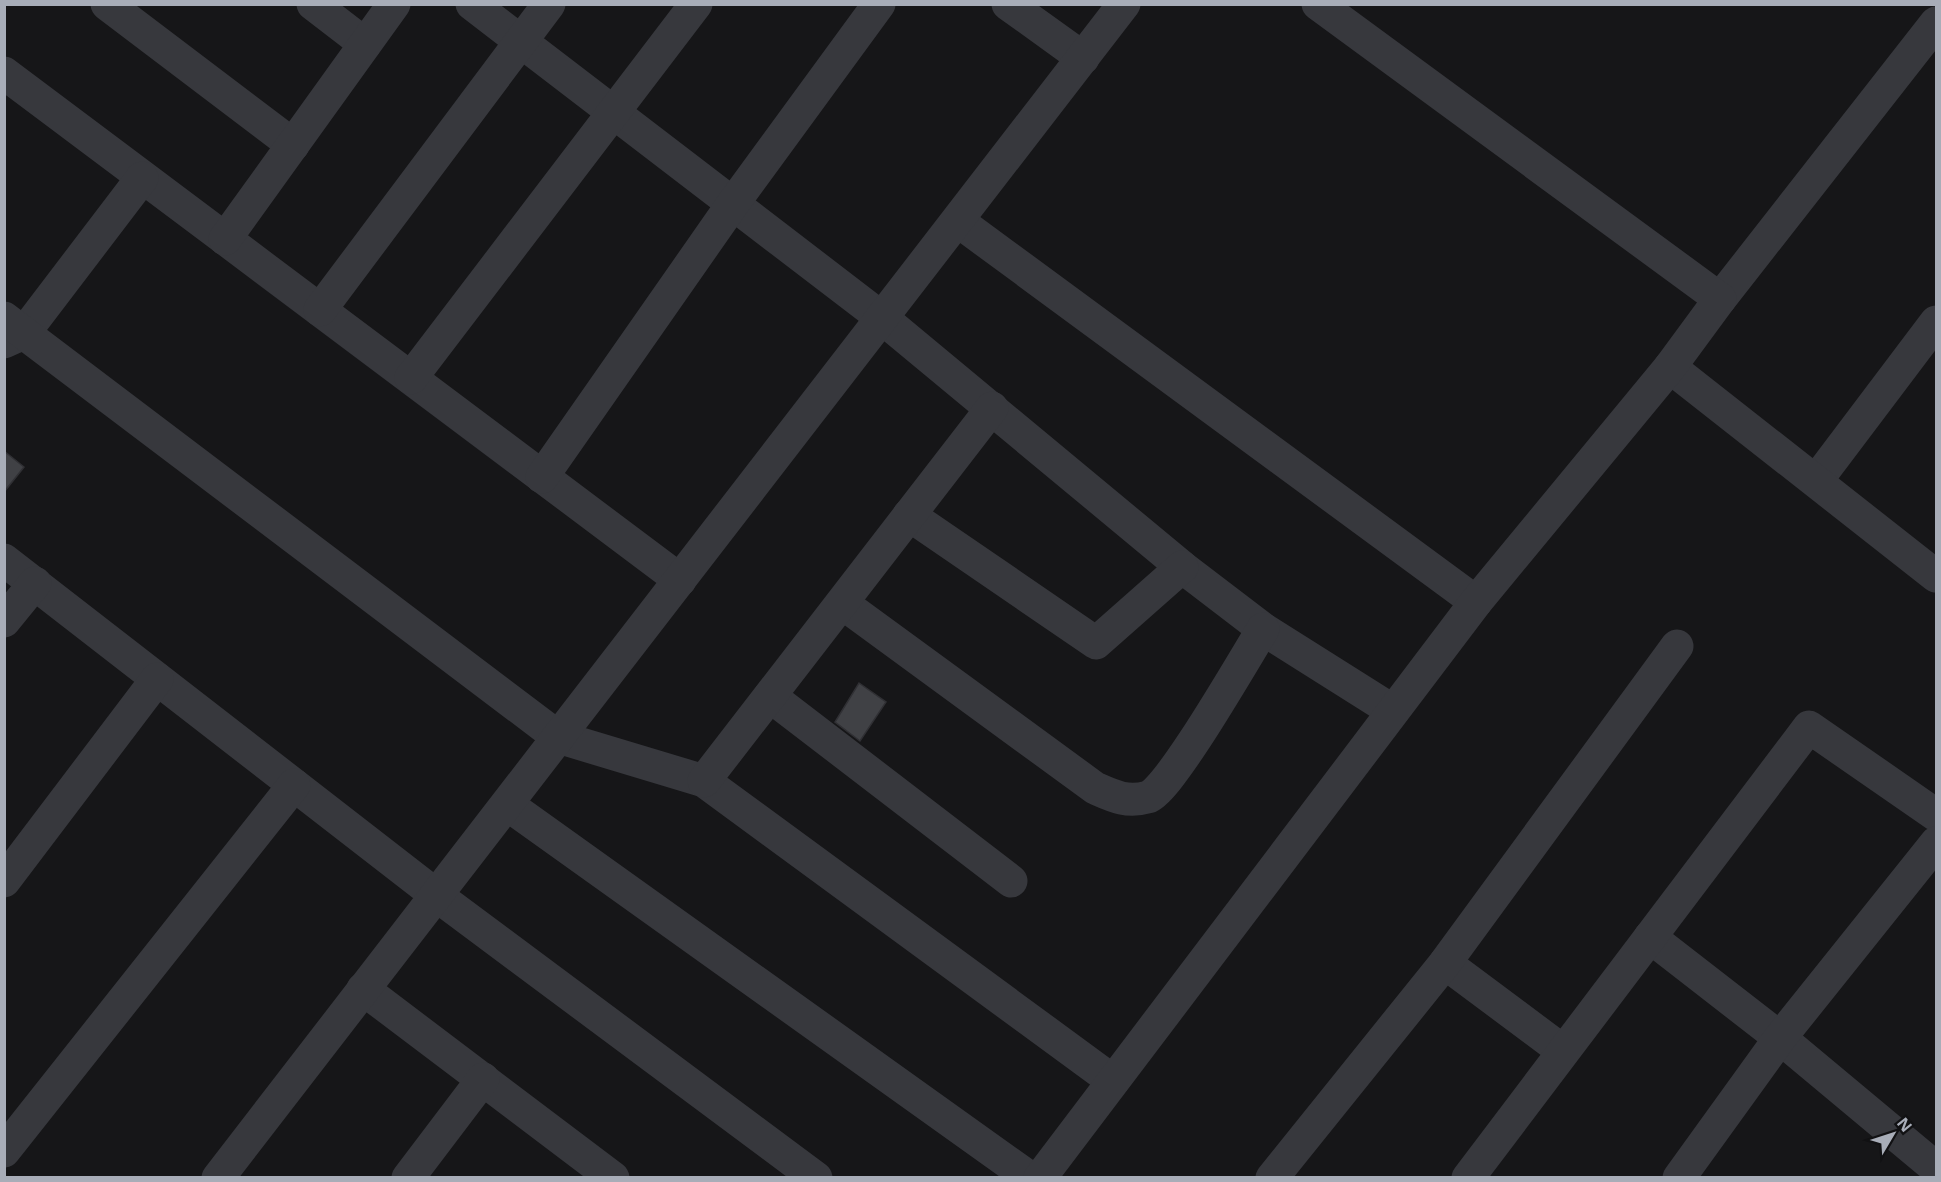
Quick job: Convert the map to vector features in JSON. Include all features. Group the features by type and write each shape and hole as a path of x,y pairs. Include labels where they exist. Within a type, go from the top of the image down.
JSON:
{"street":[{"path":"107,4 293,145"},
{"path":"313,4 365,44"},
{"path":"225,239 394,4"},
{"path":"472,4 882,318 1182,567 1263,629 1393,711"},
{"path":"320,310 549,4"},
{"path":"411,378 696,4"},
{"path":"542,477 732,205 879,4"},
{"path":"1008,4 1083,58"},
{"path":"218,1178 1124,4"},
{"path":"1318,4 1720,299"},
{"path":"1040,1178 1476,602 1670,367 1720,299 1936,23"},
{"path":"4,73 680,580"},
{"path":"142,178 11,331 558,737 704,781 1113,1081"},
{"path":"957,221 1476,602"},
{"path":"1816,481 1936,322"},
{"path":"1670,367 1936,576"},
{"path":"704,781 992,408"},
{"path":"909,515 1096,642 1182,567"},
{"path":"4,560 436,895 816,1178"},
{"path":"4,621 35,583"},
{"path":"842,603 1095,788 1123,801 1150,797 1174,771 1263,629"},
{"path":"1272,1178 1445,963 1677,646"},
{"path":"4,881 157,679"},
{"path":"770,696 1011,881"},
{"path":"1468,1178 1809,727 1936,815"},
{"path":"4,1151 294,785"},
{"path":"508,805 1030,1178"},
{"path":"1679,1178 1780,1038 1936,843"},
{"path":"1650,937 1780,1038 1931,1166"},
{"path":"1445,963 1563,1051"},
{"path":"363,989 613,1178"},
{"path":"408,1178 483,1079"}],"building":[{"path":"4,451 24,467 4,492"},
{"path":"859,683 886,702 860,741 835,722"}]}
